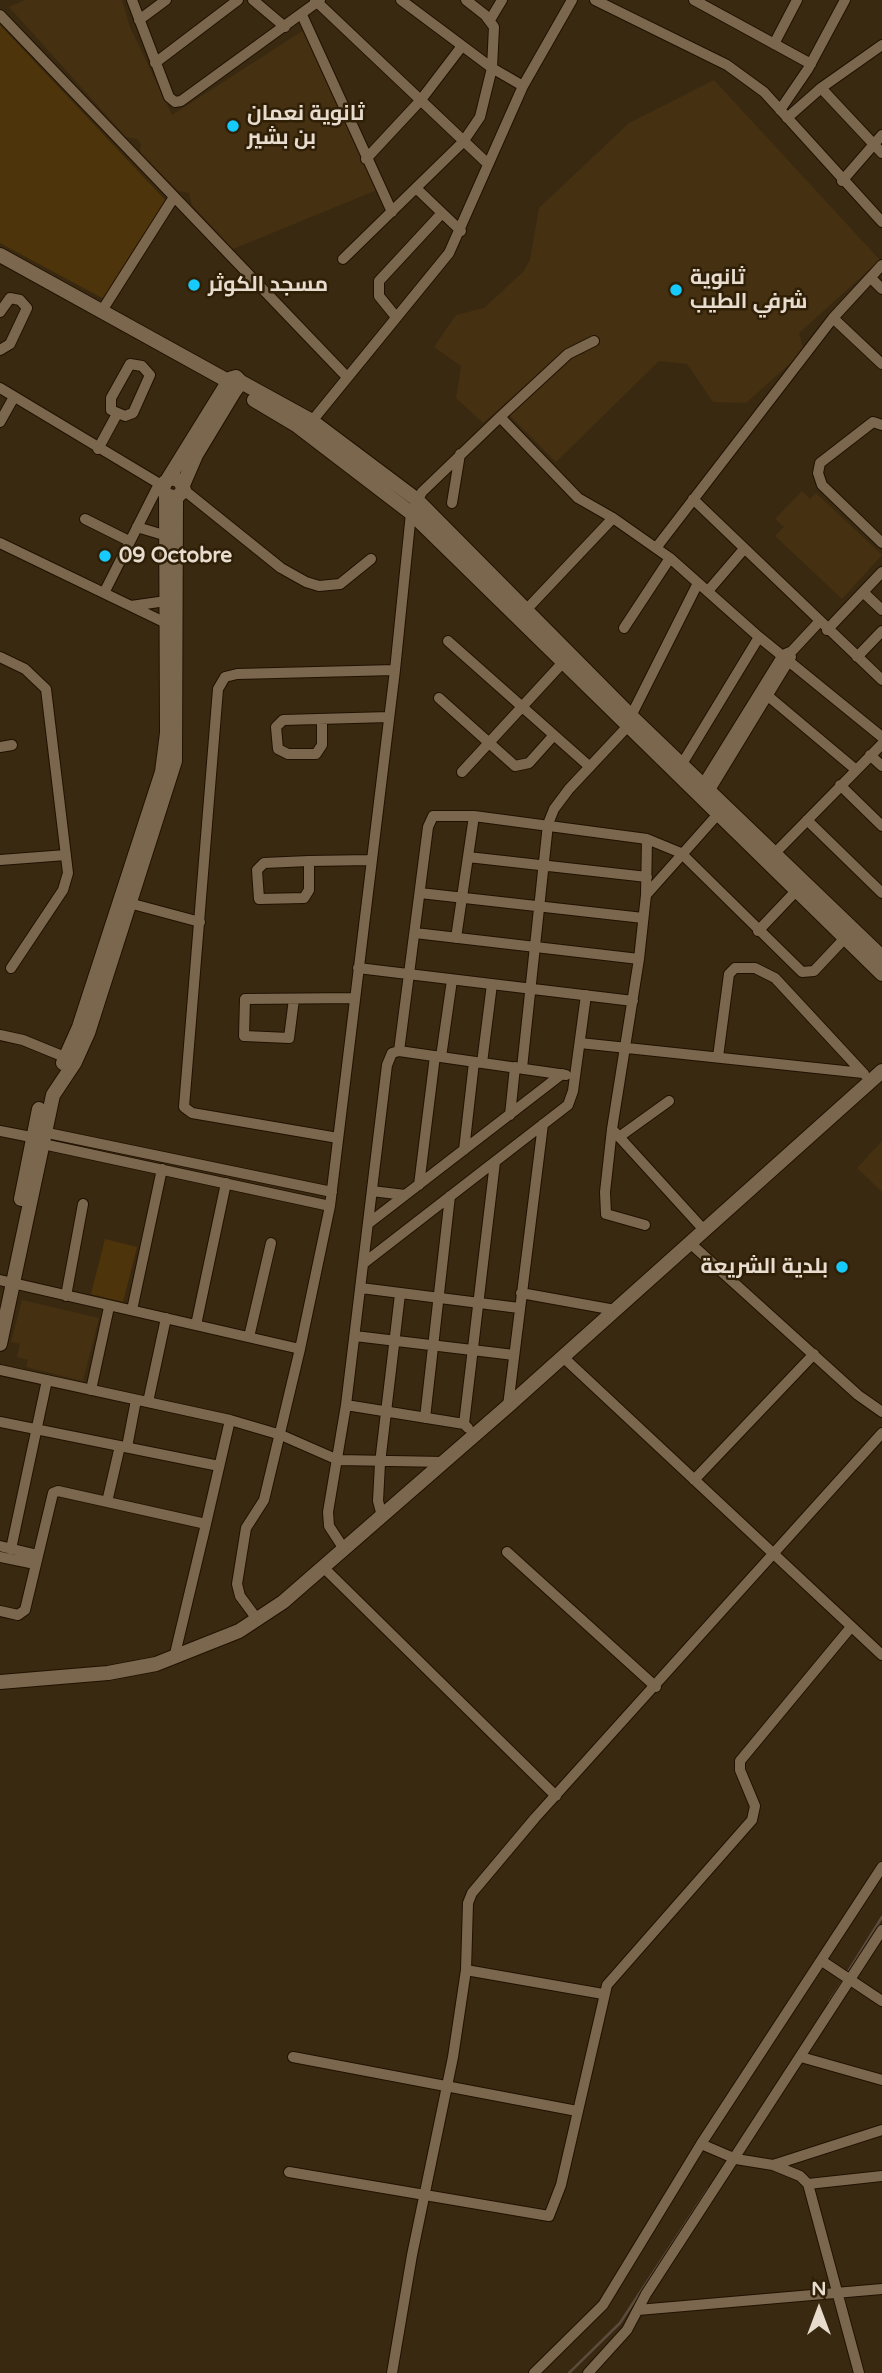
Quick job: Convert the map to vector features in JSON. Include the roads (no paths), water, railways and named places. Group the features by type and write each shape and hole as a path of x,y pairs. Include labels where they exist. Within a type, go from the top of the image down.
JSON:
{"main road":[{"path":"0,254 103,309 233,386 296,425 413,506 629,721 703,792 775,853 882,957"},
{"path":"233,386 312,421 413,506 526,610 567,659"},
{"path":"0,1303 37,1137 44,1092 67,1058 162,772 167,733 167,536 171,488 196,455 233,386"},
{"path":"37,1137 52,1095 75,1062 88,1034 175,761 171,488"},
{"path":"629,721 682,764 718,814 882,974"},
{"path":"0,1682 108,1673 174,1658 239,1631 283,1602 563,1357 872,1075"},
{"path":"0,1344 6,1282"}],"street":[{"path":"132,0 155,64 169,97 175,102 181,101 302,15 317,1 488,164"},
{"path":"139,20 166,0"},
{"path":"155,64 238,0"},
{"path":"253,0 285,27"},
{"path":"401,0 492,68 523,86"},
{"path":"344,259 463,142 480,117 492,68 494,27 490,20 466,0"},
{"path":"490,20 502,0"},
{"path":"312,421 449,253 523,86 572,0"},
{"path":"595,0 727,65 764,92 882,222"},
{"path":"694,0 811,64"},
{"path":"774,44 797,0"},
{"path":"784,114 845,0"},
{"path":"0,15 347,377"},
{"path":"302,15 392,212"},
{"path":"784,114 882,45"},
{"path":"366,159 420,101 462,46"},
{"path":"821,88 882,153"},
{"path":"842,181 882,135"},
{"path":"416,188 461,231"},
{"path":"103,309 174,197"},
{"path":"396,317 379,296 379,281 442,213"},
{"path":"656,548 833,318 882,265"},
{"path":"871,278 882,289"},
{"path":"0,313 8,300 14,297 27,308 10,344 0,350"},
{"path":"833,318 882,364"},
{"path":"257,1619 240,1596 237,1584 246,1528 264,1500 281,1435 330,1206 413,506 460,454 568,354 594,341"},
{"path":"130,364 142,366 150,375 133,413 125,416 117,414 111,410 111,398 130,364"},
{"path":"0,388 99,449 171,488 281,568 306,582 319,586 340,584 371,559"},
{"path":"0,422 14,397"},
{"path":"99,449 117,414"},
{"path":"500,417 578,498 613,518 670,558 759,638 789,655 882,737"},
{"path":"882,425 873,422 820,463 818,473 822,485 882,543"},
{"path":"452,503 460,454"},
{"path":"104,593 137,527 171,488"},
{"path":"693,499 882,680"},
{"path":"526,610 613,518"},
{"path":"85,519 129,541"},
{"path":"137,527 167,536"},
{"path":"0,542 166,623"},
{"path":"708,592 744,549"},
{"path":"624,628 670,558"},
{"path":"703,792 789,655 863,592 882,572"},
{"path":"510,1115 519,1068 548,824 554,809 629,721 698,583"},
{"path":"863,592 882,610"},
{"path":"131,606 166,601"},
{"path":"857,657 882,631"},
{"path":"682,764 759,638"},
{"path":"448,641 590,767"},
{"path":"703,792 768,696 789,655"},
{"path":"0,657 25,669 46,689 68,873 63,890 11,968"},
{"path":"462,772 567,659"},
{"path":"338,1138 192,1113 184,1107 221,682 225,677 237,674 395,670"},
{"path":"768,696 855,769"},
{"path":"439,698 520,767 529,764 554,735"},
{"path":"322,719 322,745 316,754 288,754 278,750 279,722 322,719 389,717"},
{"path":"775,853 882,744"},
{"path":"0,747 12,745"},
{"path":"870,755 882,766"},
{"path":"840,785 882,826"},
{"path":"646,895 718,814"},
{"path":"399,1051 428,827 433,816 548,824 647,838 681,853 802,972 809,973 845,938"},
{"path":"456,938 474,817"},
{"path":"807,820 882,893"},
{"path":"645,1225 606,1214 605,1192 616,1133 623,1048 639,959 646,895 647,838"},
{"path":"0,860 66,855"},
{"path":"468,857 647,877"},
{"path":"309,862 309,890 304,898 259,899 257,870 260,864 309,862 372,860"},
{"path":"758,931 796,891"},
{"path":"420,893 643,918"},
{"path":"129,903 200,922"},
{"path":"415,933 639,959"},
{"path":"718,1057 726,982 735,968 744,967 767,972 775,978 872,1075"},
{"path":"358,968 633,1001"},
{"path":"419,1185 452,979"},
{"path":"464,1150 492,984"},
{"path":"365,1263 568,1105 575,1076 586,995"},
{"path":"294,999 289,1038 244,1036 244,1000 294,999 355,998"},
{"path":"0,1035 23,1040 67,1058"},
{"path":"580,1043 872,1075"},
{"path":"344,1549 328,1520 365,1263 387,1065 392,1053 399,1051 575,1076"},
{"path":"369,1223 562,1074"},
{"path":"616,1133 668,1101"},
{"path":"508,1406 543,1124"},
{"path":"0,1131 332,1192"},
{"path":"616,1133 704,1230"},
{"path":"37,1137 162,1169 330,1206"},
{"path":"464,1424 495,1162"},
{"path":"132,1311 162,1169"},
{"path":"195,1325 226,1183"},
{"path":"372,1191 405,1195"},
{"path":"425,1418 450,1196"},
{"path":"66,1296 83,1204"},
{"path":"690,1242 858,1395 882,1412"},
{"path":"250,1337 271,1243"},
{"path":"6,1282 300,1349"},
{"path":"361,1289 519,1308"},
{"path":"521,1293 615,1310"},
{"path":"382,1516 378,1501 380,1463 400,1294"},
{"path":"91,1390 109,1307"},
{"path":"107,1502 123,1447 142,1401 166,1318"},
{"path":"355,1336 514,1355"},
{"path":"695,1480 814,1354"},
{"path":"563,1357 882,1655"},
{"path":"0,1370 230,1420 281,1435 338,1460 380,1463 444,1462"},
{"path":"36,1559 5,1548 37,1429 47,1380"},
{"path":"346,1405 464,1424 476,1434"},
{"path":"174,1658 230,1420"},
{"path":"0,1422 219,1466"},
{"path":"392,2373 447,2085 466,1970 468,1903 472,1893 882,1433"},
{"path":"0,1611 18,1615 24,1610 53,1493 58,1491 206,1524"},
{"path":"507,1552 656,1687"},
{"path":"0,1557 36,1559"},
{"path":"323,1567 556,1796"},
{"path":"289,2172 550,2216 561,2185 607,1985 752,1821 755,1806 740,1770 740,1761 851,1627"},
{"path":"534,2373 603,2305 701,2144 882,1867"},
{"path":"589,2373 627,2330 882,1930"},
{"path":"822,1961 853,1979 867,1993 882,2001"},
{"path":"466,1970 603,1994"},
{"path":"293,2057 578,2111"},
{"path":"801,2057 882,2080"},
{"path":"773,2165 882,2130"},
{"path":"701,2144 736,2159 773,2165 800,2176 808,2184 859,2373"},
{"path":"808,2184 882,2176"},
{"path":"638,2310 882,2289"}],"waterway":[{"path":"846,1975 882,1917"},
{"path":"829,2002 843,1981"},
{"path":"569,2373 620,2323 708,2189"}],"place":[{"name":"ثانوية نعمان بن بشير","path":"233,126"},
{"name":"مسجد الكوثر","path":"194,285"},
{"name":"ثانوية شرفي الطيب","path":"676,290"},
{"name":"09 Octobre","path":"105,556"},
{"name":"بلدية الشريعة","path":"842,1267"}]}
